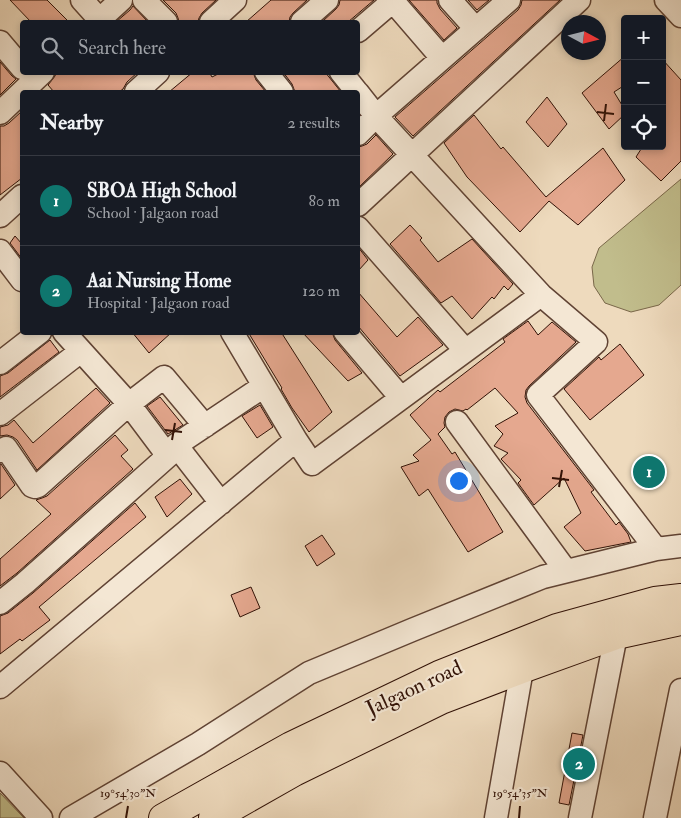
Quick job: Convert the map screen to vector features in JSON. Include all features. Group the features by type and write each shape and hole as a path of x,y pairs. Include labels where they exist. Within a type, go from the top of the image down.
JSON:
{"highway":[{"name":"Jalgaon road","path":"163,818 291,746 439,675 556,628 655,601 681,598"},
{"name":"Jalgaon road","path":"213,818 294,772 433,704 616,635 681,621"}],"street":[{"path":"82,0 97,20"},
{"path":"99,20 121,0"},
{"path":"144,0 164,20"},
{"path":"304,20 327,0"},
{"path":"360,29 393,0 442,58"},
{"path":"450,0 476,29"},
{"path":"360,132 508,0"},
{"path":"360,203 579,0"},
{"path":"666,0 681,16"},
{"path":"0,42 20,63"},
{"path":"138,90 155,75"},
{"path":"268,75 280,90"},
{"path":"343,75 355,90"},
{"path":"22,90 34,77"},
{"path":"0,113 20,92"},
{"path":"360,97 541,295 596,342 538,395 656,549"},
{"path":"0,216 20,198"},
{"path":"360,230 465,350"},
{"path":"0,251 20,277"},
{"path":"234,335 312,464 541,295"},
{"path":"0,363 36,335"},
{"path":"67,335 220,503"},
{"path":"347,335 401,398"},
{"path":"0,414 80,351"},
{"path":"0,452 4,448 7,449 32,486 38,486 129,404 164,377 205,426"},
{"path":"0,604 172,451 264,386"},
{"path":"457,422 566,572"},
{"path":"0,687 296,440"},
{"path":"71,818 198,744 309,673 543,577 656,549 681,546"},
{"path":"580,818 616,635"},
{"path":"496,818 522,669"},
{"path":"655,818 674,760 681,690"},
{"path":"0,773 40,818"}],"shaded area":[{"path":"681,179 681,285 659,305 631,312 605,303 594,286 592,267 599,248"},
{"path":"0,793 24,818 0,818"}],"building":[{"path":"10,0 47,0 67,20 29,20"},
{"path":"163,0 216,0 202,13 198,20 178,20 176,13"},
{"path":"271,0 307,0 293,13 289,20 248,20"},
{"path":"340,0 374,0 350,20 324,20 339,5"},
{"path":"409,0 437,0 440,9 457,28 444,40"},
{"path":"468,0 489,0 477,10"},
{"path":"522,0 560,0 413,136 395,117 518,10"},
{"path":"133,6 146,20 118,20"},
{"path":"621,59 621,88 614,92 621,103 621,118 609,129 582,93"},
{"path":"0,62 16,79 0,95"},
{"path":"666,63 681,80 681,161 661,181 636,157 640,150 666,150"},
{"path":"135,75 122,90 52,90 48,85 55,76"},
{"path":"189,75 211,75 212,77 216,75 254,75 264,90 171,90"},
{"path":"285,75 327,75 339,90 294,90"},
{"path":"547,97 567,124 548,147 526,122"},
{"path":"20,113 20,180 0,195 0,126 9,123"},
{"path":"474,115 501,149 503,147 546,197 603,148 625,180 578,225 549,201 520,232 467,177 444,143"},
{"path":"376,135 393,154 360,186 360,146 367,144"},
{"path":"410,225 422,238 420,240 438,262 472,239 513,284 508,290 504,286 494,299 492,297 472,319 452,296 441,303 390,244"},
{"path":"15,236 20,242 20,256 10,243"},
{"path":"360,250 368,260 360,269"},
{"path":"360,294 397,337 418,317 443,345 400,376 360,328"},
{"path":"528,321 538,335 552,322 576,342 529,386 525,397 527,403 594,490 591,492 616,525 619,522 628,534 631,542 585,551 564,527 581,513 564,478 534,505 518,483 521,480 501,459 508,453 494,446 503,434 495,426 518,413 495,388 467,410 455,409 449,412 445,417 445,427 438,434 452,454 455,452 503,532 468,552 428,489 419,496 401,467 419,461 413,455 431,440 410,415 438,390 440,392 505,342 503,339"},
{"path":"134,335 169,335 149,353"},
{"path":"250,335 283,335 332,412 309,432 292,408"},
{"path":"305,335 333,335 335,340 362,373 348,381"},
{"path":"50,340 59,352 0,397 0,376 8,373"},
{"path":"620,344 644,375 590,420 564,389 599,357 601,360"},
{"path":"96,388 110,403 37,470 17,440 7,435 0,436 0,427 8,425 14,420 33,443"},
{"path":"160,397 183,425 168,434 147,406"},
{"path":"260,405 273,427 257,438 242,416"},
{"path":"115,435 128,450 121,456 133,469 0,586 0,559 51,514 36,500 47,496"},
{"path":"0,464 15,485 0,499"},
{"path":"180,479 192,494 167,517 155,497"},
{"path":"135,503 146,517 39,607 50,620 22,641 20,639 0,654 0,616 8,613 33,593"},
{"path":"322,535 335,554 317,566 305,546"},
{"path":"251,587 260,608 240,617 231,595"},
{"path":"572,733 583,735 569,805 559,803"}],"place":[{"name":"SBOA High School","path":"649,472"},
{"name":"Aai Nursing Home","path":"579,764"}]}
